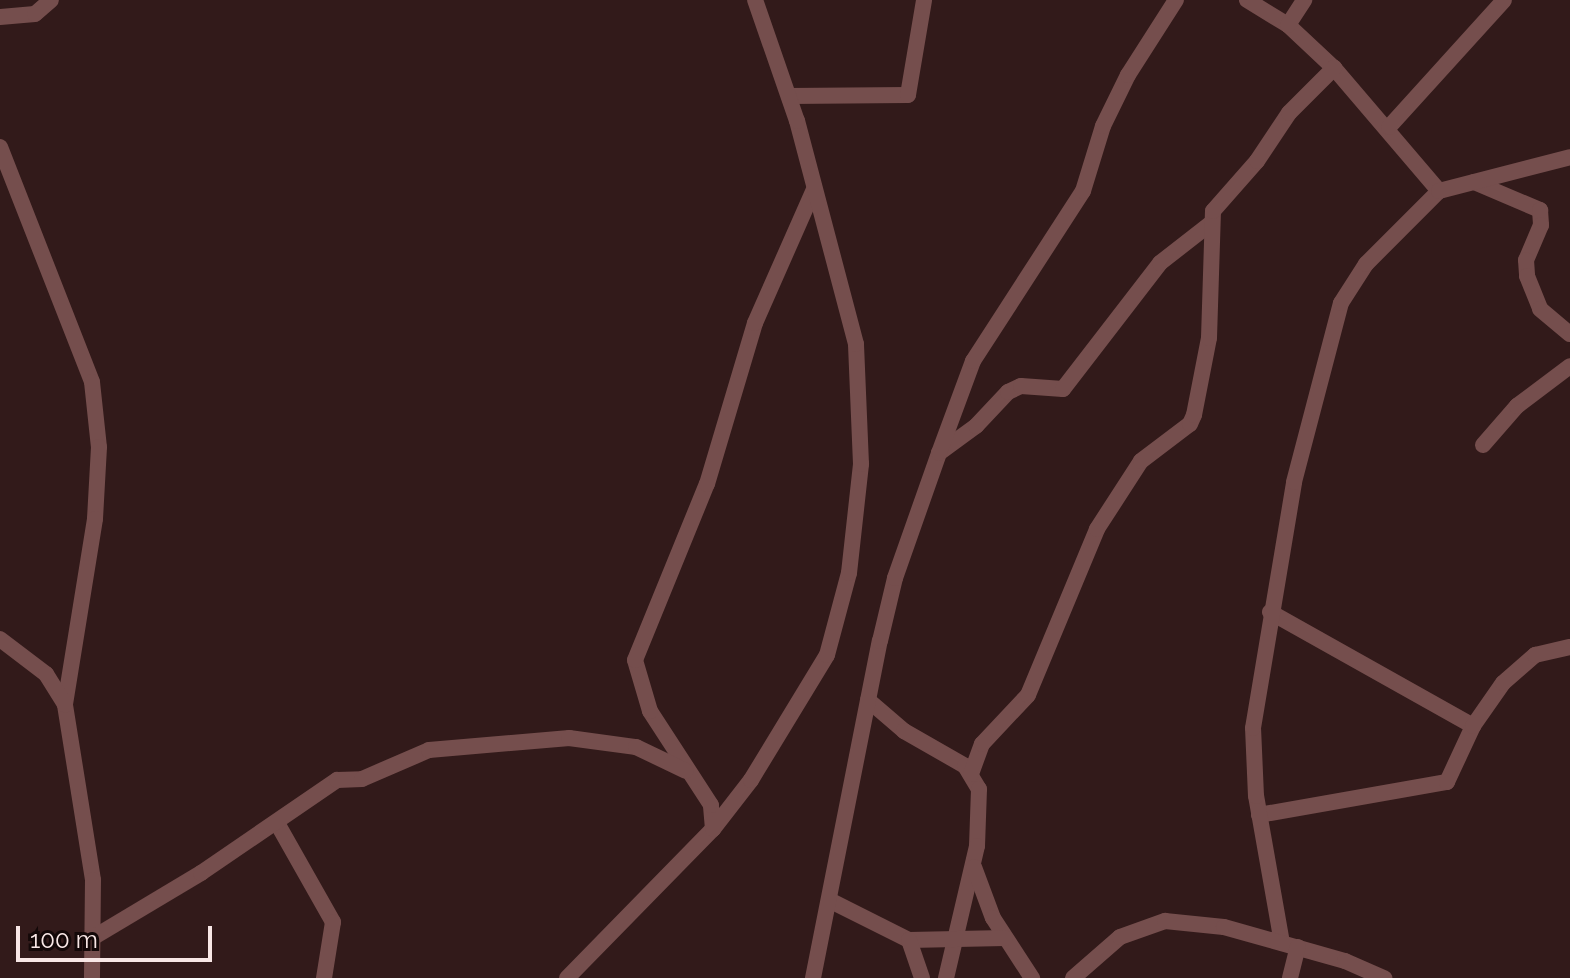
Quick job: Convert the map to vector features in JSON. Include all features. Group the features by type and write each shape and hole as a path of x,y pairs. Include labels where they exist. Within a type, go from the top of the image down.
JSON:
{"street":[{"path":"0,17 35,14 51,0"},
{"path":"567,978 713,829 751,780 827,655 859,513 856,344 789,96 755,0"},
{"path":"789,96 908,95 924,0"},
{"path":"813,978 895,578 973,361 1083,191 1103,126 1128,75 1176,0"},
{"path":"1247,0 1288,25 1334,68 1389,127 1439,191"},
{"path":"1288,25 1304,0"},
{"path":"1389,127 1504,0"},
{"path":"971,774 982,744 1028,695 1097,529 1141,461 1190,424 1194,415 1209,338 1210,224 1219,201 1257,161 1289,113 1334,68"},
{"path":"0,147 92,382 99,447 95,519 65,705 85,812 94,937 92,978"},
{"path":"1290,978 1290,945 1259,815 1253,728 1294,482 1341,303 1366,264 1439,191 1570,157"},
{"path":"1474,182 1540,210 1541,225 1526,260 1527,276 1540,309 1570,334"},
{"path":"713,829 711,805 650,711 638,681 639,643 674,572 755,323 814,189"},
{"path":"939,453 976,426 1008,392 1021,386 1063,389 1160,263 1210,224"},
{"path":"1483,445 1517,406 1570,366"},
{"path":"1270,612 1473,726"},
{"path":"0,639 46,674 65,705"},
{"path":"1259,815 1447,782 1473,726 1523,662 1570,647"},
{"path":"868,700 904,731 959,762 971,774 980,798 973,864 946,978"},
{"path":"94,937 277,823 337,780 362,779 429,750 473,744 604,741 659,755 691,774"},
{"path":"277,823 333,922 324,978"},
{"path":"973,864 1005,938 1032,978"},
{"path":"829,900 909,940 956,943 1005,938"},
{"path":"1073,978 1120,937 1165,921 1224,927 1290,945 1384,978"},
{"path":"909,940 922,978"}]}
